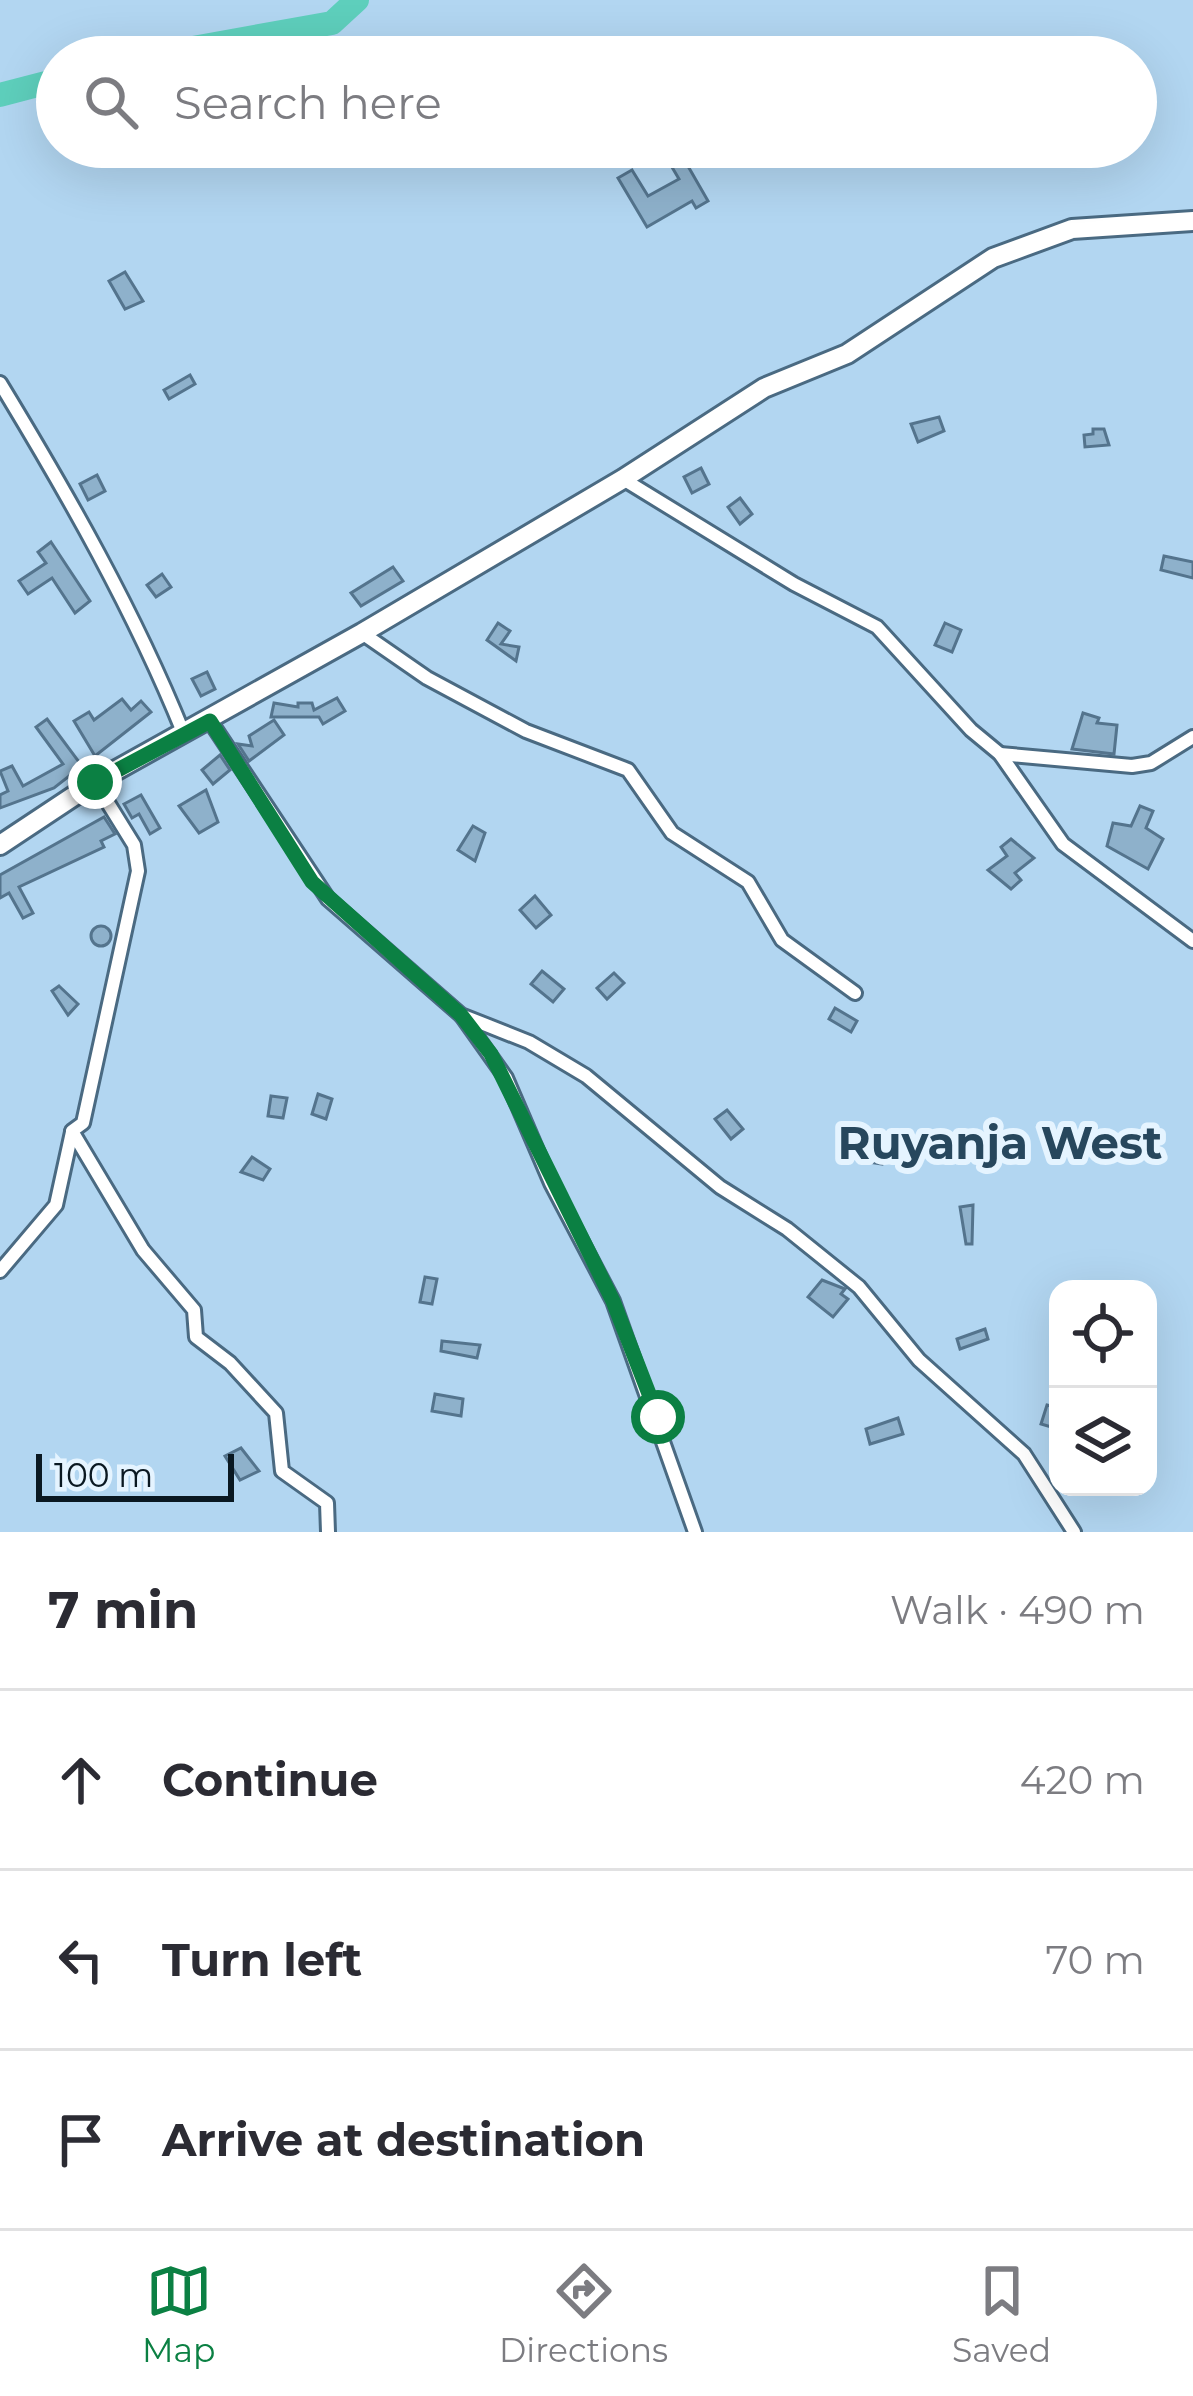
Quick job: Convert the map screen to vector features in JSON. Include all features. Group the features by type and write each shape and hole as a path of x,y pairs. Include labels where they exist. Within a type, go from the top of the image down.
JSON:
{"main road":[{"path":"0,845 95,782 362,634 764,388 847,354 994,258 1072,229 1193,221"}],"street":[{"path":"0,383 124,603 183,732"},
{"path":"623,478 794,584 877,627 971,730 1000,754 1081,862 1193,941"},
{"path":"362,634 427,678 526,731 628,770 672,833 748,882 782,940 855,993"},
{"path":"210,721 312,882 461,1015 506,1078 550,1183 613,1301 695,1532"},
{"path":"1000,754 1132,766 1151,763 1193,737"},
{"path":"0,1271 56,1205 72,1130 83,1123 138,871 134,844 95,782"},
{"path":"461,1015 529,1042 586,1076 720,1187 788,1229 859,1287 920,1360 1024,1454 1074,1532"},
{"path":"72,1130 143,1250 194,1310 196,1337 230,1363 276,1413 282,1471 327,1503 328,1532"}],"building":[{"path":"672,168 689,168 708,201 696,208 692,201 647,227 618,178 632,170 648,196 679,179"},
{"path":"125,272 143,301 125,309 109,281"},
{"path":"190,375 195,384 169,399 164,390"},
{"path":"939,417 944,431 918,442 911,424"},
{"path":"1093,429 1104,429 1109,445 1085,447 1084,435 1093,434"},
{"path":"701,468 709,484 692,493 684,477"},
{"path":"97,475 105,491 88,500 80,484"},
{"path":"740,498 752,514 740,524 728,507"},
{"path":"51,542 90,601 75,613 52,578 28,594 19,581 46,563 38,552"},
{"path":"1164,556 1193,562 1193,578 1161,570"},
{"path":"393,567 403,581 361,606 351,593"},
{"path":"162,574 171,587 156,597 147,585"},
{"path":"498,623 510,631 501,644 519,647 516,661 487,640"},
{"path":"945,623 961,630 952,652 935,645"},
{"path":"207,672 215,689 201,696 192,679"},
{"path":"337,698 345,711 323,724 319,717 271,717 274,703 298,707 298,703 312,703 314,710"},
{"path":"122,699 131,710 141,701 151,712 95,756 74,721 89,712 94,720"},
{"path":"1083,713 1099,718 1097,723 1117,725 1114,754 1072,749"},
{"path":"47,719 82,766 54,788 0,808 0,795 8,791 0,771 12,766 23,786 63,764 36,727"},
{"path":"274,720 284,735 249,761 238,744 252,746 249,736"},
{"path":"220,755 230,770 213,784 202,770"},
{"path":"206,790 218,822 199,833 179,806"},
{"path":"141,795 160,828 150,834 139,814 132,818 124,804"},
{"path":"1140,806 1153,811 1146,828 1163,839 1148,869 1107,846 1113,823 1131,826"},
{"path":"104,817 115,834 101,841 104,847 19,887 33,913 23,918 9,893 0,898 0,875"},
{"path":"473,826 485,833 475,861 458,850"},
{"path":"1011,839 1034,858 1015,873 1021,880 1011,889 988,870 1007,856 1001,847"},
{"path":"535,896 551,915 536,928 520,910"},
{"path":"101,926 111,936 101,946 91,936"},
{"path":"542,971 564,989 553,1002 531,984"},
{"path":"614,973 624,983 607,999 597,988"},
{"path":"59,986 78,1004 68,1015 52,991"},
{"path":"835,1008 857,1021 851,1032 829,1019"},
{"path":"318,1094 332,1099 326,1119 312,1114"},
{"path":"271,1096 287,1098 283,1118 268,1116"},
{"path":"727,1110 743,1129 731,1139 715,1119"},
{"path":"871,1143 885,1145 882,1164 868,1162"},
{"path":"252,1157 270,1169 263,1180 241,1172"},
{"path":"973,1205 972,1244 966,1244 960,1207"},
{"path":"425,1277 437,1279 432,1304 420,1302"},
{"path":"822,1280 845,1289 841,1294 848,1299 833,1317 808,1297"},
{"path":"985,1329 988,1339 960,1349 957,1339"},
{"path":"442,1341 480,1345 477,1358 441,1351"},
{"path":"435,1394 463,1399 461,1416 432,1411"},
{"path":"1047,1405 1049,1406 1049,1426 1041,1424"},
{"path":"898,1418 903,1434 870,1444 866,1429"},
{"path":"241,1448 259,1471 240,1480 225,1456"}],"waterway":[{"path":"260,36 332,23 357,0"},
{"path":"0,95 36,86"}],"district":[{"name":"Ruyanja West","path":"1000,1142"}],"route":[{"path":"95,782 210,721 312,882 461,1015 491,1054 523,1113 550,1183 613,1301 658,1417"}]}
